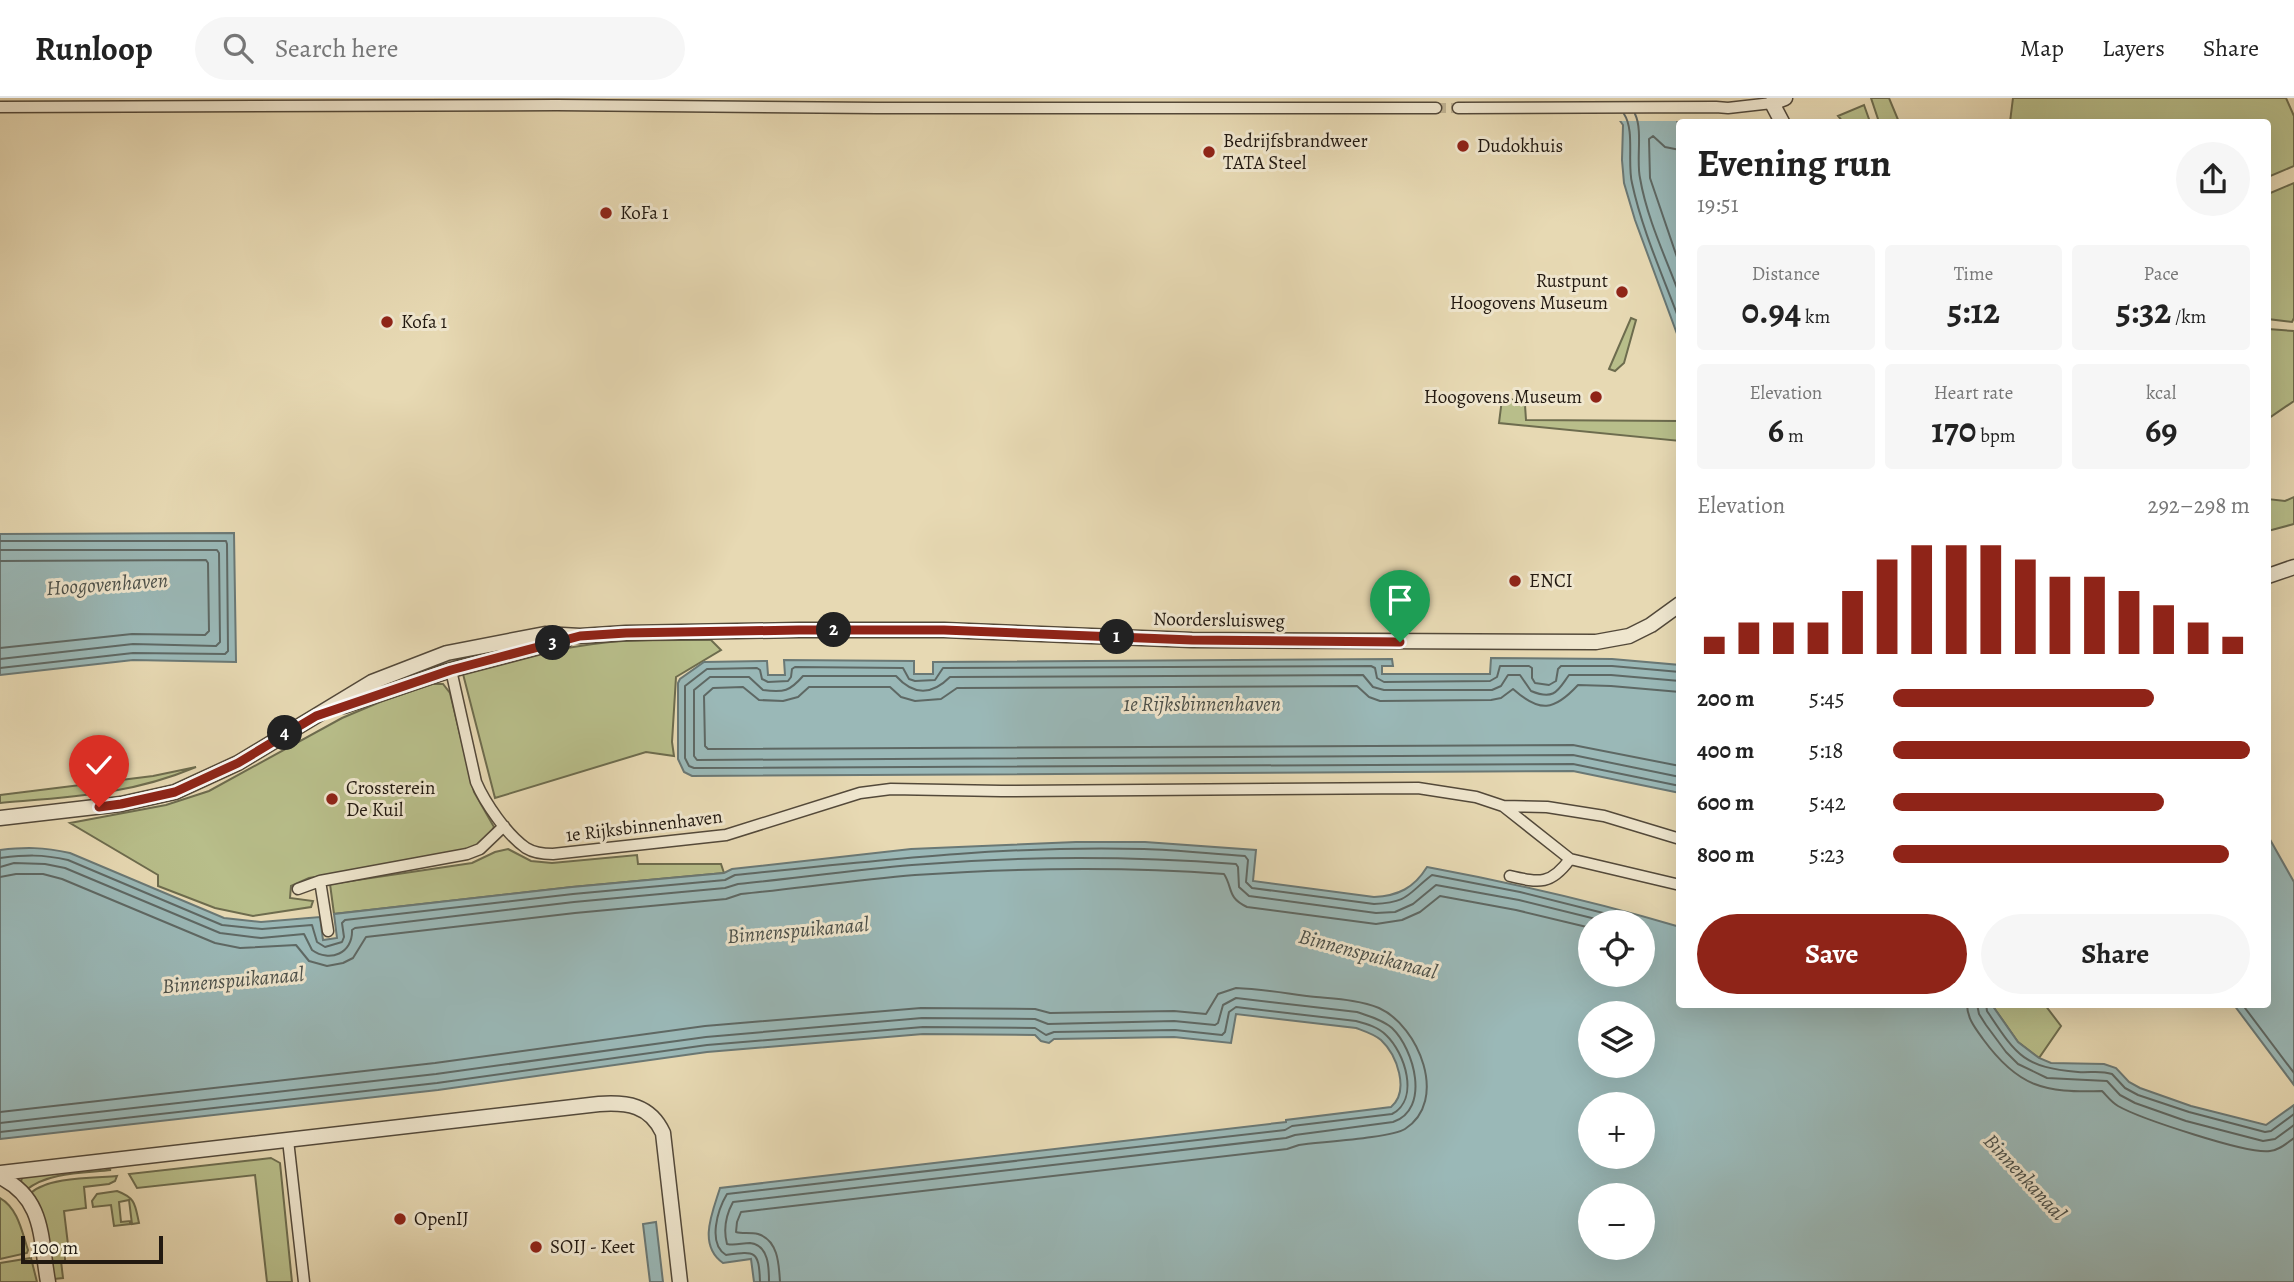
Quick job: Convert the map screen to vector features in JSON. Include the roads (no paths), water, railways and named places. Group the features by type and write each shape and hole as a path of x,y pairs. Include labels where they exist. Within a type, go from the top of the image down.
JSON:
{"street":[{"path":"1458,108 1728,108 1778,100 1781,119"},
{"path":"0,107 557,105 1436,108"},
{"path":"2271,575 2294,567"},
{"name":"Noordersluisweg","path":"0,818 121,804 175,792 238,763 372,682 447,653 545,634 580,636 652,632 944,630 1230,640 1596,642 1629,636 1651,625 1676,607"},
{"name":"Noordersluisweg","path":"316,716 451,670 580,636"},
{"path":"447,653 451,670"},
{"name":"1e Rijksbinnenhaven","path":"451,670 476,782 482,797 504,826 525,847 537,853 553,854 726,835 860,793 891,789 1015,791 1418,788 1476,796 1503,806 1570,859 1676,884"},
{"name":"1e Rijksbinnenhaven","path":"1503,806 1547,807 1604,816 1676,838"},
{"path":"298,889 320,881 467,855 480,849 504,826"},
{"path":"1510,876 1545,881 1560,872 1570,859"},
{"path":"320,881 328,931"},
{"path":"0,1175 606,1104 630,1104 651,1115 660,1127 665,1141 680,1282"},
{"path":"288,1140 304,1282"},
{"path":"0,1175 16,1185 32,1203 37,1217 48,1282"}],"water":[{"path":"1604,98 1670,98 1677,119 1676,331 1624,183 1623,125"},
{"name":"Hoogovenhaven","path":"234,533 236,662 133,660 0,675 0,534"},
{"path":"1491,658 1612,659 1676,665 1676,792 1573,771 692,776 684,772 678,759 678,683 704,662 767,661 768,675 785,675 784,660 914,661 914,674 933,674 933,662 1392,659 1393,666 1382,666 1382,674 1490,674"},
{"path":"2271,841 2294,882 2294,1085 2236,1008 2271,1008"},
{"path":"1145,842 1256,850 1253,881 1374,897 1405,890 1427,867 1617,909 1620,910 1578,910 1578,987 1655,987 1655,920 1676,926 1676,1008 1994,1008 2018,1042 2039,1058 2051,1063 2104,1064 2116,1068 2129,1082 2140,1088 2191,1106 2266,1125 2294,1105 2294,1282 754,1282 751,1259 723,1263 715,1256 709,1227 720,1188 1286,1122 1391,1107 1397,1100 1400,1083 1396,1064 1387,1047 1375,1036 1356,1028 1236,1014 1231,1043 1174,1037 1054,1039 1049,1043 1041,1041 1035,1035 923,1034 707,1052 438,1090 0,1139 0,850 34,848 70,853 224,918 261,922 320,917 323,940 337,938 334,914 724,873 732,869 911,849"},
{"path":"656,1222 663,1282 650,1282 643,1224"}],"tunnel":[{"path":"1436,108 1458,108"}],"place":[{"name":"Dudokhuis","path":"1463,146"},
{"name":"Bedrijfsbrandweer TATA Steel","path":"1209,152"},
{"name":"KoFa 1","path":"606,213"},
{"name":"Rustpunt Hoogovens Museum","path":"1622,292"},
{"name":"Kofa 1","path":"387,322"},
{"name":"Hoogovens Museum","path":"1596,397"},
{"name":"ENCI","path":"1515,581"},
{"name":"Crossterein De Kuil","path":"332,799"},
{"name":"OpenIJ","path":"400,1219"},
{"name":"SOIJ - Keet","path":"536,1247"}],"water label":[{"name":"Binnenspuikanaal","path":"798,930"},
{"name":"Binnenspuikanaal","path":"1368,954"},
{"name":"Binnenspuikanaal","path":"233,980"},
{"name":"Binnenkanaal","path":"2025,1177"}]}
